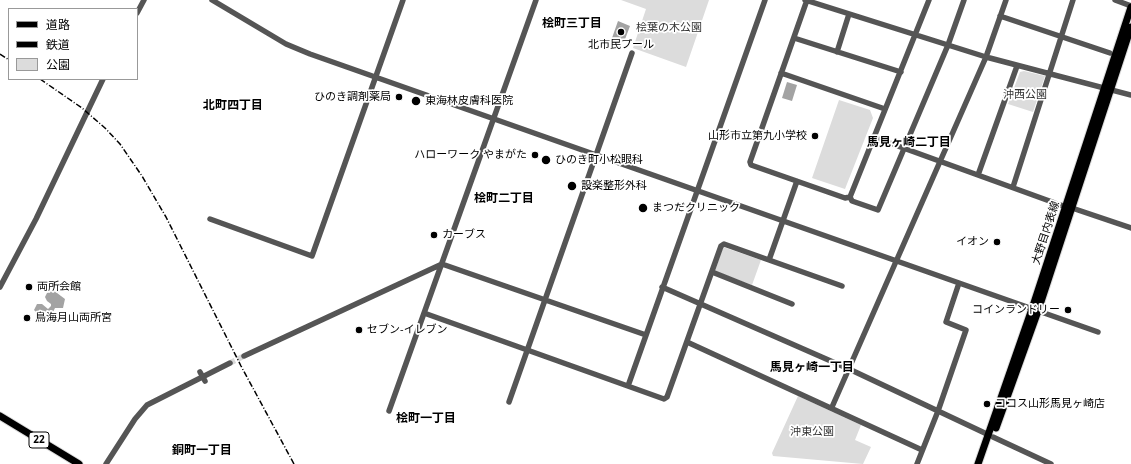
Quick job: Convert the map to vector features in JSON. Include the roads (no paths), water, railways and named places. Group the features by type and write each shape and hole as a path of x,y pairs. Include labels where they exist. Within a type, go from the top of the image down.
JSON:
{"main road":[{"name":"大野目内表線","path":"1108,89 1131,7"},
{"name":"大野目内表線","path":"983,464 991,436 1035,310 1108,89 1131,26"},
{"name":"22","path":"0,416 79,464"},
{"name":"大野目内表線","path":"978,464 991,436"}],"street":[{"path":"138,11 144,0"},
{"path":"212,0 286,44 1098,332"},
{"path":"210,219 312,256 403,0"},
{"path":"389,411 536,0"},
{"path":"628,386 696,190 765,0"},
{"path":"850,197 845,198 797,182 751,165 750,162 806,0 986,57 1131,95"},
{"path":"850,197 929,0"},
{"path":"850,197 852,201 878,210 948,45 964,0"},
{"path":"832,407 986,57 1006,0"},
{"path":"1013,187 1073,0"},
{"path":"1115,0 1131,7"},
{"path":"837,52 849,14"},
{"path":"1000,16 1110,52"},
{"path":"794,38 901,72"},
{"path":"509,402 632,53"},
{"path":"978,175 1017,66"},
{"path":"781,73 885,109"},
{"path":"0,287 36,219 103,80"},
{"path":"873,137 1131,228"},
{"path":"769,260 797,182"},
{"path":"424,313 664,399 667,398 720,246 724,244 842,286"},
{"path":"244,356 442,264 646,335"},
{"path":"712,272 792,304"},
{"path":"917,464 938,411 966,330 946,322 959,283"},
{"path":"662,287 849,369 1051,464"},
{"path":"686,342 832,407 922,450"},
{"path":"106,464 135,419 147,405 230,364"},
{"path":"200,372 205,381"}],"tunnel":[{"path":"230,363 244,356"}],"railway":[{"path":"0,54 8,59"},
{"path":"41,80 82,108 105,128 120,144 142,176 166,217 241,366 294,464"}],"place":[{"name":"北市民プール","path":"621,32"},
{"name":"ひのき調剤薬局","path":"399,97"},
{"name":"東海林皮膚科医院","path":"416,101"},
{"name":"山形市立第九小学校","path":"815,136"},
{"name":"ハローワーク やまがた","path":"535,155"},
{"name":"ひのき町小松眼科","path":"546,160"},
{"name":"設楽整形外科","path":"572,186"},
{"name":"まつだクリニック","path":"643,208"},
{"name":"カーブス","path":"434,235"},
{"name":"イオン","path":"997,242"},
{"name":"両所会館","path":"29,287"},
{"name":"コインランドリー","path":"1068,310"},
{"name":"鳥海月山両所宮","path":"27,318"},
{"name":"セブン-イレブン","path":"359,330"},
{"name":"ココス山形馬見ヶ崎店","path":"987,404"}],"district":[{"name":"桧町三丁目","path":"572,24"},
{"name":"北町四丁目","path":"233,106"},
{"name":"馬見ヶ崎二丁目","path":"909,143"},
{"name":"桧町二丁目","path":"504,199"},
{"name":"馬見ヶ崎一丁目","path":"812,368"},
{"name":"桧町一丁目","path":"426,419"},
{"name":"銅町一丁目","path":"202,451"}],"park label":[{"name":"桧葉の木公園","path":"669,28"},
{"name":"沖西公園","path":"1025,95"},
{"name":"沖東公園","path":"812,432"}]}
